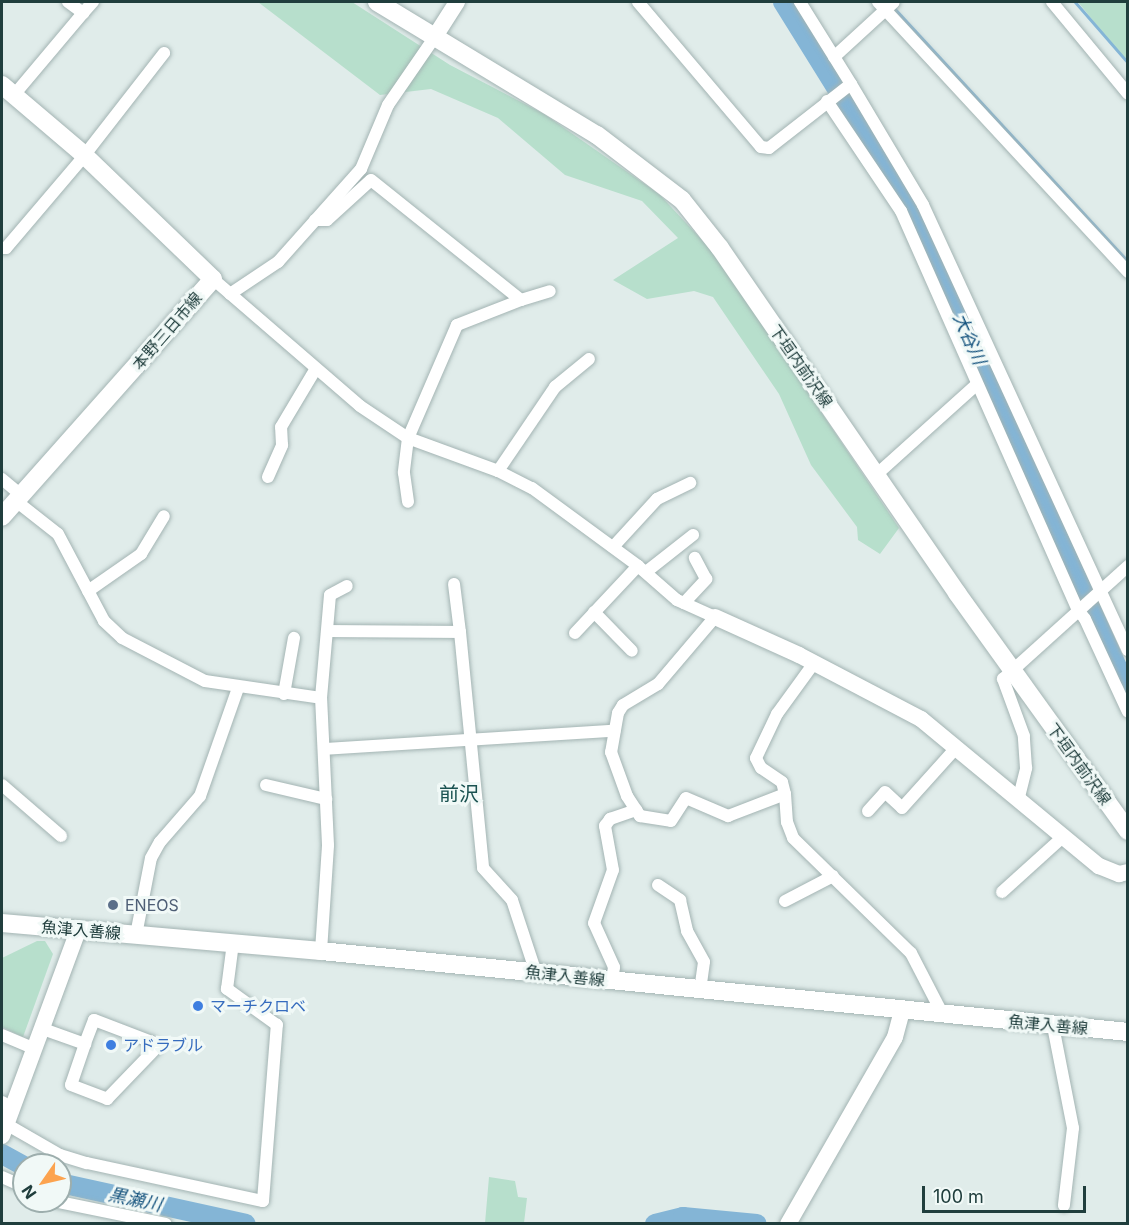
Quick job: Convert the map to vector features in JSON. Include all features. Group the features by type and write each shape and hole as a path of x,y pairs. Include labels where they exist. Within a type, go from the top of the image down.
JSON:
{"main road":[{"name":"下垣内前沢線","path":"377,2 597,135 682,200 720,248 876,475 1128,831"},
{"name":"本野三日市線","path":"2,517 213,279 83,154 8,90"},
{"name":"魚津入善線","path":"2,923 321,951 1128,1032"}],"street":[{"path":"68,2 83,13"},
{"path":"8,90 93,2"},
{"path":"230,294 278,262 361,169 388,105 457,2"},
{"path":"638,2 760,147 769,148 851,84"},
{"path":"800,2 923,205 1099,592 1128,650"},
{"path":"1052,2 1128,94"},
{"path":"834,57 886,4 1128,272"},
{"path":"2,248 6,248 164,53"},
{"path":"827,101 901,211 976,385 1128,712"},
{"path":"315,220 327,220 363,183 371,180 521,300"},
{"path":"213,279 315,370 408,438 498,471 532,488 613,546 684,603 814,663 921,719 1019,797 1099,866 1119,874 1128,872"},
{"path":"408,502 404,473 408,438 457,325 550,291"},
{"path":"498,471 555,387 589,359"},
{"path":"268,477 282,445 281,427 315,370"},
{"path":"876,475 976,385"},
{"path":"2,479 18,498 58,534 104,621 122,638 205,681 238,688 321,698"},
{"path":"613,546 657,499 690,483"},
{"path":"88,591 141,555 164,516"},
{"path":"575,633 594,612 642,569 693,535"},
{"path":"684,603 706,579 695,558"},
{"path":"1019,797 1026,768 1024,736 1003,679 1128,566"},
{"path":"454,584 473,740 483,868 512,900 536,973"},
{"path":"321,951 328,845 321,698 330,631 330,595 347,586"},
{"path":"594,612 633,651"},
{"path":"715,617 658,684 623,705 614,731 611,752 614,766 636,810 651,820 671,821 686,798 728,816 785,794"},
{"path":"330,631 460,632"},
{"path":"284,694 294,638"},
{"path":"814,663 777,714 756,758 761,768 783,782 787,822 793,838 911,953 943,1015"},
{"path":"136,935 152,858 160,842 200,796 238,688"},
{"path":"324,749 614,731"},
{"path":"868,811 885,792 902,808 956,748"},
{"path":"266,784 326,800"},
{"path":"2,785 61,836"},
{"path":"612,980 614,967 594,923 613,870 605,826 610,819 636,810"},
{"path":"1002,892 1064,836"},
{"path":"785,901 833,876"},
{"path":"658,885 680,900 687,931 704,962 700,989"},
{"path":"78,930 43,1029 4,1122 60,1155 87,1163 262,1201 277,1025 227,989 233,943"},
{"path":"788,1224 895,1038 902,1011"},
{"path":"93,1020 152,1042 156,1048 107,1099 71,1084 85,1044 93,1020"},
{"path":"1053,1026 1073,1128 1064,1205"},
{"path":"43,1029 85,1044"},
{"path":"2,1035 35,1049"},
{"path":"72,1205 166,1224"}],"green space":[{"path":"258,2 352,2 450,65 544,114 659,194 714,253 899,528 880,554 858,540 857,527 811,465 779,394 713,297 694,291 647,299 613,280 678,238 642,201 565,175 498,118 431,89 380,95"},
{"path":"1078,2 1127,2 1127,63"},
{"path":"37,941 45,941 53,954 23,1037 2,1027 2,958"},
{"path":"489,1177 515,1181 518,1197 527,1198 524,1223 485,1223"}],"waterway":[{"name":"大谷川","path":"783,2 885,166 922,235 1128,691"},
{"path":"1075,2 1128,63"},
{"path":"893,7 1128,262"},
{"name":"黒瀬川","path":"2,1154 12,1159"},
{"name":"黒瀬川","path":"72,1186 246,1224"},
{"name":"黒瀬川","path":"655,1224 683,1217 757,1224"}],"place":[{"name":"ENEOS","path":"113,905"},
{"name":"マーチクロベ","path":"198,1006"},
{"name":"アドラブル","path":"111,1045"}],"district":[{"name":"前沢","path":"459,794"}]}
